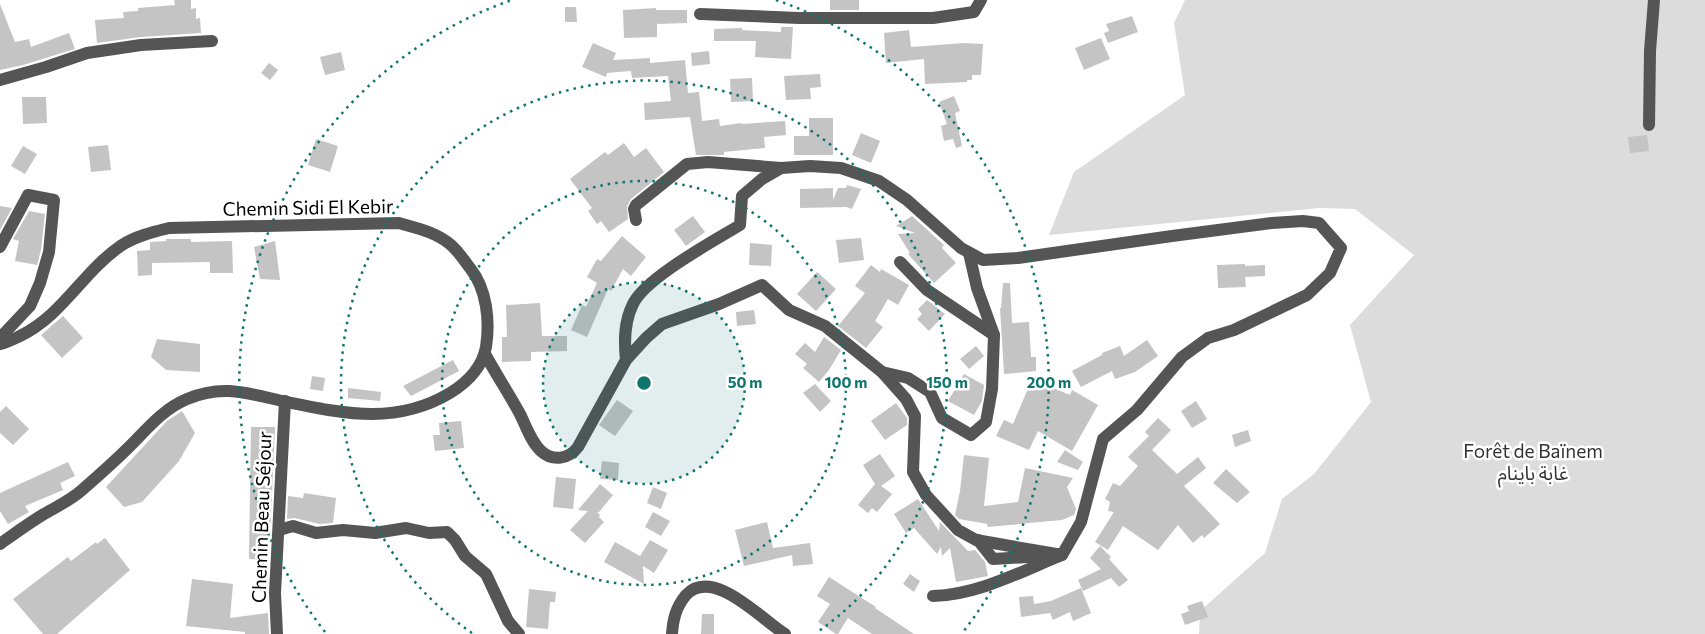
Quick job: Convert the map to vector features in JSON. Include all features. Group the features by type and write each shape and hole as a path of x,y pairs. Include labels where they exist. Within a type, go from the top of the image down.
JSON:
{"street":[{"path":"700,14 799,18 933,18 974,12 981,0"},
{"path":"1649,125 1650,52 1654,0"},
{"path":"0,80 46,67 87,52 141,45 212,41"},
{"path":"636,220 634,209 636,204 687,164 708,162 781,168 810,166 841,168 879,181 907,200 954,243 983,260 1018,258 1181,234 1303,221 1318,223 1341,248 1330,273 1307,295 1234,330 1208,338 1182,357 1138,410 1103,440 1081,522 1062,555 996,582 946,596 933,596"},
{"path":"626,360 624,340 626,321 637,297 646,287 685,259 740,225 742,196 762,179 781,168"},
{"path":"0,247 28,195 54,200 49,252 40,283 30,306 0,338"},
{"name":"Chemin Sidi El Kebir","path":"0,344 31,331 54,314 103,261 122,245 145,234 169,228 399,223 429,232 450,244 472,270 482,290 487,311 488,333 484,354 476,373 458,388 438,400 413,410 387,414 361,414 235,390 210,392 186,399 165,411 80,492 0,544"},
{"path":"882,372 908,378 930,392 942,418 971,435 986,422 992,389 994,335 978,288 969,253"},
{"path":"900,262 927,290 994,335"},
{"path":"484,354 537,446 547,455 559,458 570,455 578,447 626,360 662,324 720,304 762,285 789,310 825,326 882,372 906,399 915,416 913,472 926,495 958,530 978,540 993,559 1062,555"},
{"name":"Chemin Beau Séjour","path":"277,634 275,593 285,401"},
{"path":"279,530 293,526 316,533 343,530 374,533 406,528 429,533 447,532 455,540 465,556 486,574 508,621 519,634"},
{"path":"672,634 679,603 690,591 709,587 727,592 785,634"}],"green space":[{"name":"Forêt de Baïnem غابة باينام","path":"1185,0 1705,0 1705,634 1199,634 1200,611 1265,553 1282,499 1314,474 1371,402 1350,325 1414,255 1355,209 1319,208 1049,235 1074,172 1185,95 1174,23"}],"building":[{"path":"174,0 191,0 191,9 196,8 196,19 200,18 201,33 141,37 97,43 95,20 124,18 123,12 138,11 138,8 175,5"},
{"path":"830,0 859,0 859,10 830,10"},
{"path":"0,4 15,42 29,39 31,47 69,33 75,49 0,70"},
{"path":"565,7 576,7 577,22 565,22"},
{"path":"656,8 656,10 687,10 687,23 657,24 657,37 624,38 623,10"},
{"path":"1132,16 1138,32 1108,43 1104,33 1109,31 1106,24"},
{"path":"781,27 793,27 791,59 755,57 756,41 714,41 714,29 742,28 742,30 781,32"},
{"path":"909,30 911,47 964,43 983,44 981,75 972,75 972,80 967,80 967,82 925,84 924,59 886,63 884,33"},
{"path":"1101,38 1110,59 1084,70 1075,48"},
{"path":"593,43 616,53 613,60 650,58 650,63 685,60 688,93 699,92 702,121 719,119 720,126 785,121 786,135 764,137 765,148 724,152 724,155 696,155 690,117 645,120 644,103 671,101 668,76 632,78 631,71 607,73 606,77 582,67"},
{"path":"709,51 710,64 692,66 691,53"},
{"path":"341,52 345,70 325,75 320,57"},
{"path":"269,63 278,70 270,80 261,73"},
{"path":"820,74 821,87 810,88 811,99 786,100 784,76"},
{"path":"752,78 753,101 731,102 730,79"},
{"path":"954,96 960,111 955,113 962,146 956,148 953,139 944,141 941,126 947,124 939,102"},
{"path":"22,97 46,97 47,123 23,124"},
{"path":"809,118 833,118 833,155 794,155 794,136 809,136"},
{"path":"861,133 880,141 871,163 852,155"},
{"path":"1647,135 1649,151 1630,153 1628,137"},
{"path":"316,139 338,146 330,172 308,165"},
{"path":"624,143 634,157 646,148 664,172 631,199 627,206 628,219 609,232 601,221 597,224 588,211 592,208 570,179 605,152 608,155"},
{"path":"108,145 111,170 91,172 88,147"},
{"path":"23,146 37,154 25,174 11,166"},
{"path":"847,185 861,189 852,209 846,207 800,208 800,189 833,188 833,200 838,188 846,188"},
{"path":"0,206 12,208 0,230"},
{"path":"29,211 45,214 41,250 37,265 15,261 19,241 13,239"},
{"path":"693,216 705,232 686,246 674,230"},
{"path":"912,216 944,245 942,248 956,263 934,283 908,254 910,253 898,234 915,233 896,226"},
{"path":"622,236 646,257 631,276 623,269 611,291 608,289 587,337 571,330 582,305 586,307 597,283 587,277 597,259 601,261"},
{"path":"861,238 864,260 839,263 836,240"},
{"path":"166,239 191,239 191,242 232,241 233,273 210,273 210,262 152,263 152,275 138,276 137,251 150,250 150,242 166,241"},
{"path":"275,241 280,280 260,279 254,247"},
{"path":"750,243 772,245 771,266 749,265"},
{"path":"1245,264 1245,266 1265,265 1265,276 1245,277 1246,287 1218,288 1217,265"},
{"path":"871,265 880,272 881,269 909,285 898,305 888,299 875,321 883,327 866,348 838,326 865,293 855,286"},
{"path":"817,272 836,289 816,311 797,294"},
{"path":"1003,283 1010,283 1012,323 1029,322 1031,357 1036,357 1036,371 1004,374 1000,308"},
{"path":"927,300 945,314 929,331 917,319 922,314 918,309"},
{"path":"540,303 542,336 567,336 567,351 531,352 531,361 502,362 502,337 507,337 506,305"},
{"path":"754,310 756,324 737,326 736,312"},
{"path":"63,316 83,338 62,358 41,335"},
{"path":"824,337 841,350 819,382 803,368 807,364 795,354 805,343 815,352"},
{"path":"157,339 200,344 200,372 166,370 151,357"},
{"path":"1147,340 1158,356 1135,372 1115,379 1112,371 1081,387 1072,371 1102,355 1102,353 1120,346 1124,356"},
{"path":"976,346 984,356 969,369 960,359"},
{"path":"453,360 459,371 411,396 403,386"},
{"path":"964,374 984,385 982,401 974,415 948,401"},
{"path":"312,376 325,378 323,391 310,389"},
{"path":"1032,379 1070,395 1072,390 1098,405 1072,451 1038,431 1029,450 996,436 1004,420 1013,424"},
{"path":"815,384 831,401 820,412 803,393"},
{"path":"348,388 381,392 380,401 348,398"},
{"path":"617,400 633,411 615,436 599,425"},
{"path":"1196,401 1207,419 1192,428 1181,411"},
{"path":"896,403 907,418 907,425 885,440 871,421"},
{"path":"6,406 29,429 13,445 0,433 0,412"},
{"path":"182,411 195,433 179,461 142,502 124,507 106,487 167,421"},
{"path":"1158,418 1171,430 1152,450 1177,474 1198,457 1206,468 1184,486 1220,524 1204,538 1202,535 1193,543 1178,525 1158,550 1123,526 1108,550 1095,542 1114,512 1108,511 1110,502 1105,499 1113,483 1120,486 1138,466 1128,457 1149,436 1145,432"},
{"path":"461,421 464,448 435,451 433,435 440,435 439,423"},
{"path":"251,427 275,427 269,560 249,559"},
{"path":"1248,430 1251,441 1235,447 1232,435"},
{"path":"1065,450 1083,462 1078,470 1057,462"},
{"path":"880,454 895,476 881,486 892,494 877,512 872,508 868,513 858,505 875,484 863,465"},
{"path":"964,455 989,458 984,506 1018,502 1025,468 1073,478 1067,487 1076,509 1074,515 1062,520 988,527 987,524 959,519 955,515"},
{"path":"602,461 619,463 618,480 600,479"},
{"path":"68,462 75,476 60,483 63,490 25,506 29,512 8,524 0,511 0,493"},
{"path":"1226,469 1250,492 1237,503 1213,483"},
{"path":"556,477 576,479 573,509 553,507"},
{"path":"600,484 613,495 597,512 604,522 585,543 570,530 588,511 578,510"},
{"path":"653,487 667,493 661,509 647,503"},
{"path":"304,493 336,498 333,523 319,524 295,518 287,519 288,496 303,498"},
{"path":"918,499 939,531 940,522 968,551 975,550 985,562 988,576 956,582 950,548 942,556 941,547 937,554 914,528 906,533 894,514"},
{"path":"653,512 670,521 661,536 645,527"},
{"path":"767,522 773,548 810,543 813,564 793,566 792,555 744,566 735,530"},
{"path":"105,538 130,570 57,634 43,634 13,599 68,557 71,561 96,542 97,544"},
{"path":"650,540 668,550 654,573 643,566 644,584 604,562 615,542 640,556"},
{"path":"1100,546 1128,580 1119,587 1111,578 1083,591 1078,580 1101,569 1090,558"},
{"path":"910,574 920,581 914,592 903,584"},
{"path":"829,577 914,634 872,634 848,618 838,634 836,634 818,622 830,604 817,596"},
{"path":"192,579 233,584 230,618 268,613 269,634 245,634 245,632 186,626"},
{"path":"1081,588 1091,613 1073,621 1070,612 1053,620 1050,613 1021,617 1019,597 1033,596 1034,604 1051,601"},
{"path":"529,589 556,592 555,602 550,602 548,629 526,627"},
{"path":"1202,601 1208,617 1185,625 1181,614 1189,611 1187,606"},
{"path":"702,614 714,614 714,634 701,634"}]}
